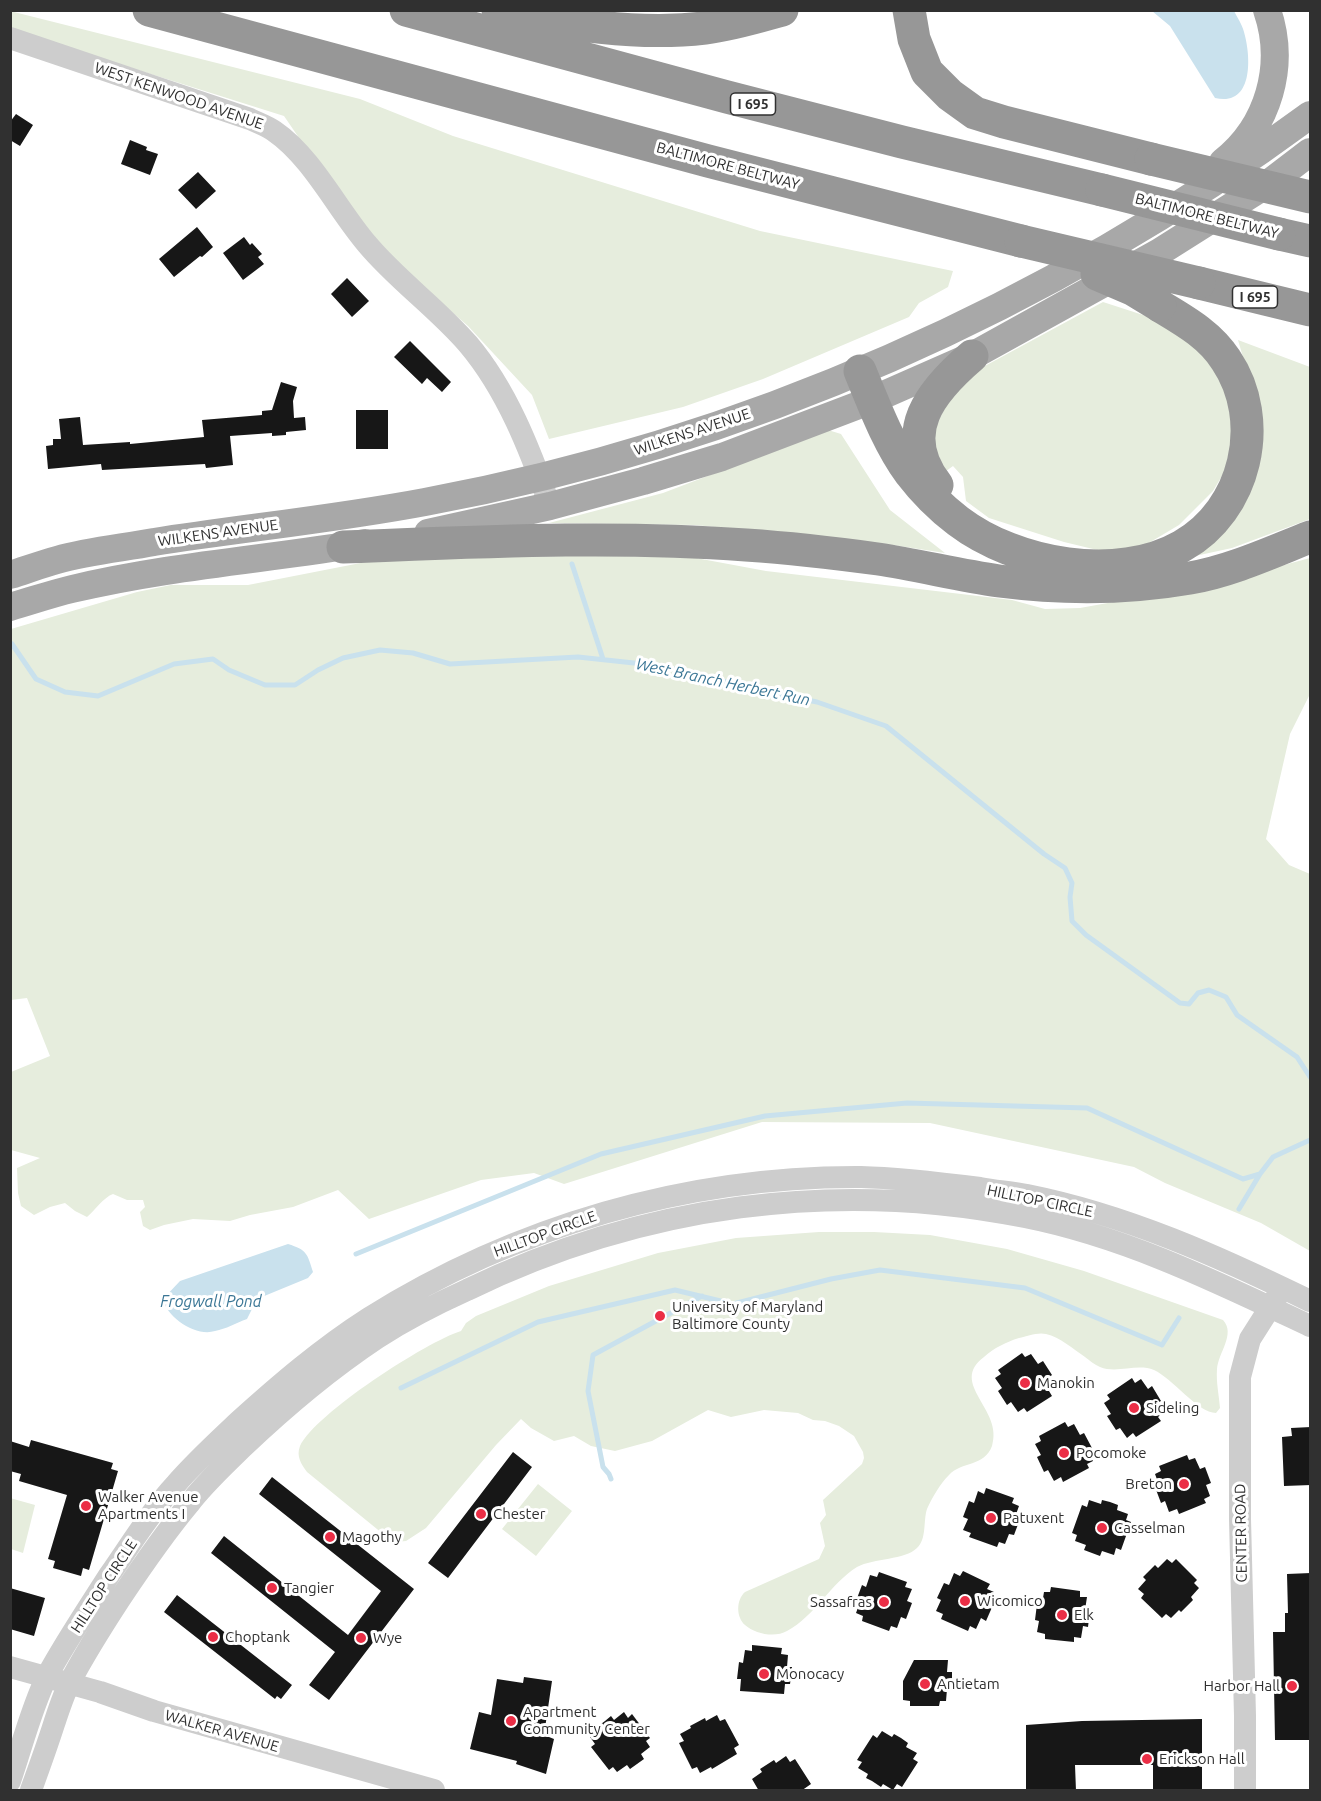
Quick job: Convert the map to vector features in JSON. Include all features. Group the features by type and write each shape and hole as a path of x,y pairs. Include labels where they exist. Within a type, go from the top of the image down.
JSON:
{"highway":[{"name":"BALTIMORE BELTWAY","path":"149,10 708,161 1021,241 1311,310"},
{"name":"BALTIMORE BELTWAY","path":"406,10 748,103 1311,241"},
{"path":"498,10 534,18 622,30 664,31 741,22 782,10"},
{"path":"909,10 914,39 927,72 950,95 975,113 1151,159 1311,197"},
{"path":"343,547 524,540 688,542 821,552 879,559 999,581 1081,576 1110,565 1136,562 1163,555 1183,545 1207,528 1225,506 1236,485 1245,458 1248,430 1237,380 1227,360 1211,341 1193,326 1132,289 1021,241"},
{"path":"972,356 949,375 934,394 923,415 919,449 927,470 941,489 964,509 989,526 1081,576"},
{"path":"856,390 873,453 893,486 918,514 947,537 975,556 1011,571 1081,576 1118,586 1192,578 1233,566 1311,537"}],"main road":[{"path":"1132,233 1234,153 1260,118 1269,98 1274,72 1275,46 1267,10"},
{"name":"WILKENS AVENUE","path":"10,607 70,589 126,578 433,533 550,506 722,457 856,390 936,338 1045,284 1132,233 1254,156 1311,115"},
{"name":"WILKENS AVENUE","path":"10,575 60,559 426,502 539,477 631,453 790,399 856,390 972,356 1158,253 1272,181 1311,152"}],"street":[{"name":"WEST KENWOOD AVENUE","path":"10,38 250,118 273,130 295,148 368,246 467,343 499,388 550,506"},
{"name":"HILLTOP CIRCLE","path":"10,1781 36,1701 47,1676 84,1614 126,1551 174,1486 256,1406 311,1360 368,1320 427,1284 498,1250 550,1230 624,1206 702,1190 779,1180 862,1177 940,1183 1028,1195 1109,1216 1191,1245 1311,1301"},
{"name":"HILLTOP CIRCLE","path":"31,1791 69,1683 102,1626 191,1500 270,1421 323,1377 380,1337 436,1304 558,1250 631,1227 707,1212 771,1204 868,1199 937,1204 1027,1218 1102,1237 1183,1267 1311,1326"},
{"name":"CENTER ROAD","path":"1245,1791 1240,1377 1250,1340 1283,1287"},
{"name":"WALKER AVENUE","path":"10,1667 47,1676 154,1711 434,1791"}],"green space":[{"path":"10,11 360,99 453,136 760,231 953,271 948,287 919,303 909,317 763,379 683,407 549,439 532,395 468,326 369,240 284,116 11,30"},
{"path":"1103,302 1177,326 1221,372 1233,409 1229,464 1213,491 1179,525 1142,547 1114,554 1064,542 989,518 966,501 963,477 953,466 938,477 927,443 959,380"},
{"path":"1238,340 1310,367 1310,519 1232,548 1126,571 1232,520 1247,371"},
{"path":"828,430 841,434 890,510 945,553 886,544 695,525 549,523 663,493"},
{"path":"624,555 696,558 766,571 1012,600 1045,609 1080,608 1213,584 1310,558 1310,694 1290,734 1266,839 1289,865 1310,874 1310,1251 1261,1223 1165,1183 1134,1167 930,1123 762,1122 564,1184 534,1173 481,1180 369,1219 338,1190 293,1207 230,1221 193,1219 150,1230 143,1226 140,1212 145,1207 143,1200 127,1200 113,1194 87,1217 65,1203 34,1215 21,1206 17,1168 40,1158 11,1150 11,1072 50,1056 27,998 11,1000 11,629 137,592 171,585 248,585 381,559"},
{"path":"819,1232 930,1235 1007,1249 1084,1271 1223,1320 1228,1331 1217,1369 1220,1408 1216,1413 1201,1407 1154,1370 1100,1367 1061,1340 1046,1334 1029,1335 1000,1346 974,1367 972,1377 974,1387 991,1420 994,1433 992,1446 984,1457 954,1471 942,1483 927,1509 924,1535 917,1548 905,1555 857,1567 847,1574 797,1625 782,1633 771,1635 760,1633 742,1622 739,1613 740,1599 745,1592 819,1559 825,1546 820,1523 826,1515 823,1500 862,1464 864,1458 854,1436 839,1426 813,1420 798,1413 764,1410 731,1417 708,1410 652,1441 615,1451 591,1446 574,1436 554,1441 531,1428 521,1419 426,1528 406,1541 396,1542 388,1538 307,1472 301,1463 300,1446 310,1432 327,1416 373,1380 423,1349 461,1331 466,1323 476,1316 549,1286 658,1253 736,1238"},
{"path":"538,1484 572,1511 536,1556 502,1529"},
{"path":"10,1498 35,1505 23,1553 11,1549"}],"water":[{"path":"1152,11 1234,11 1243,29 1248,54 1247,77 1237,95 1228,99 1215,98 1170,26"},
{"name":"Frogwall Pond","path":"288,1244 305,1253 313,1272 308,1278 257,1299 247,1319 219,1330 199,1331 191,1329 176,1319 166,1306 163,1299 180,1281"}],"building":[{"path":"16,114 33,125 20,146 10,140 10,122"},
{"path":"130,140 158,154 150,175 121,164"},
{"path":"198,172 216,191 196,209 178,190"},
{"path":"197,227 213,247 174,277 159,259"},
{"path":"244,237 262,254 258,257 264,264 243,280 223,253"},
{"path":"347,278 369,301 352,317 331,294"},
{"path":"410,341 451,382 442,392 427,378 422,384 394,357"},
{"path":"281,382 297,387 293,401 294,418 305,417 306,430 286,432 286,435 272,436 272,433 230,436 233,465 206,468 205,464 102,470 101,464 48,469 46,446 53,445 53,439 61,439 59,419 80,417 83,445 130,442 130,444 204,437 202,420 262,415 262,411 272,410"},
{"path":"356,410 388,410 388,449 356,449"},
{"name":"Manokin","path":"1022,1353 1025,1357 1031,1354 1038,1364 1043,1361 1052,1375 1048,1378 1054,1388 1049,1391 1052,1396 1027,1412 1024,1408 1018,1412 1011,1402 1007,1405 998,1391 1002,1388 995,1378 1001,1374 998,1370"},
{"name":"Sideling","path":"1132,1378 1135,1383 1141,1379 1148,1389 1152,1386 1161,1401 1157,1403 1163,1413 1158,1417 1161,1421 1136,1437 1133,1433 1127,1438 1120,1428 1116,1430 1107,1416 1111,1414 1104,1403 1110,1399 1107,1395"},
{"name":"Pocomoke","path":"1065,1422 1068,1427 1074,1424 1080,1435 1084,1433 1092,1448 1087,1450 1093,1461 1087,1464 1089,1468 1063,1482 1061,1477 1054,1481 1048,1470 1044,1472 1037,1457 1041,1455 1035,1444 1041,1441 1039,1436"},
{"path":"1311,1427 1311,1485 1284,1486 1282,1437 1292,1436 1291,1428"},
{"name":"Walker Avenue Apartments I","path":"31,1440 113,1463 111,1469 118,1471 89,1570 83,1568 81,1576 53,1568 55,1561 48,1559 67,1495 19,1481 21,1474 10,1471 10,1441 29,1447"},
{"name":"Chester","path":"513,1452 532,1467 448,1578 428,1563"},
{"name":"Breton","path":"1187,1455 1189,1460 1195,1458 1200,1469 1205,1467 1211,1483 1206,1485 1210,1496 1204,1499 1206,1503 1179,1514 1177,1509 1169,1512 1165,1501 1161,1503 1155,1487 1159,1485 1155,1474 1161,1471 1159,1466"},
{"path":"272,1477 414,1589 329,1700 309,1685 335,1652 211,1553 224,1536 348,1635 381,1591 259,1494"},
{"name":"Patuxent","path":"986,1488 1014,1498 1012,1503 1019,1506 1015,1517 1020,1519 1014,1535 1009,1534 1005,1544 999,1542 997,1547 969,1537 971,1533 963,1530 968,1519 963,1517 969,1501 974,1503 978,1491 984,1494"},
{"name":"Casselman","path":"1089,1500 1101,1504 1102,1500 1110,1502 1118,1505 1117,1510 1128,1514 1126,1520 1131,1522 1121,1550 1116,1548 1114,1555 1102,1551 1100,1556 1084,1550 1086,1545 1075,1541 1077,1535 1072,1533 1082,1505 1087,1507"},
{"path":"1167,1559 1172,1563 1176,1559 1197,1580 1194,1583 1199,1588 1191,1597 1193,1600 1181,1612 1179,1610 1171,1618 1166,1614 1162,1618 1141,1598 1144,1594 1138,1589 1146,1580 1143,1577 1155,1565 1158,1568"},
{"name":"Wicomico","path":"963,1571 990,1584 987,1589 994,1592 988,1603 993,1605 986,1621 981,1618 976,1629 970,1626 968,1631 941,1619 943,1614 936,1611 941,1600 937,1598 944,1583 949,1585 954,1573 960,1576"},
{"name":"Sassafras","path":"879,1572 907,1582 905,1587 912,1589 907,1601 912,1603 906,1619 901,1617 897,1628 891,1626 889,1631 862,1621 863,1616 856,1613 860,1602 856,1601 862,1585 866,1587 870,1575 877,1577"},
{"name":"Harbor Hall","path":"1311,1573 1311,1740 1275,1740 1273,1632 1285,1632 1285,1613 1288,1613 1287,1574"},
{"name":"Elk","path":"1051,1587 1080,1591 1080,1597 1087,1597 1085,1610 1090,1610 1088,1627 1083,1626 1081,1638 1074,1637 1074,1642 1045,1639 1045,1634 1037,1632 1039,1621 1035,1620 1037,1604 1042,1604 1044,1592 1050,1592"},
{"path":"10,1588 45,1598 34,1636 10,1629"},
{"name":"Choptank","path":"177,1595 292,1685 281,1699 277,1696 275,1699 164,1612"},
{"name":"Monocacy","path":"752,1645 782,1648 781,1654 788,1655 787,1667 792,1667 791,1677 790,1684 785,1684 784,1694 740,1691 741,1679 737,1679 739,1662 743,1663 745,1650 752,1651"},
{"name":"Antietam","path":"914,1660 948,1660 947,1672 952,1672 952,1689 947,1689 946,1701 940,1701 939,1706 910,1706 910,1701 903,1700 903,1681"},
{"name":"Apartment Community Center","path":"524,1677 552,1681 544,1735 554,1739 546,1774 516,1764 517,1761 470,1749 479,1712 491,1715 497,1679 523,1683"},
{"path":"624,1712 628,1718 632,1714 650,1738 646,1741 650,1747 641,1754 644,1759 630,1769 627,1765 617,1772 613,1767 609,1770 591,1747 595,1744 590,1737 600,1730 597,1727 611,1716 614,1720"},
{"path":"717,1715 720,1721 725,1719 739,1745 734,1748 737,1754 712,1769 711,1767 700,1773 697,1767 692,1769 679,1743 684,1741 680,1734 705,1718 706,1721"},
{"name":"Erickson Hall","path":"1202,1719 1202,1791 1153,1791 1153,1765 1075,1765 1076,1791 1026,1791 1026,1725 1082,1721"},
{"path":"882,1731 892,1737 894,1734 901,1738 908,1743 906,1747 917,1753 913,1759 918,1762 902,1787 897,1784 893,1790 883,1784 881,1787 866,1778 868,1774 858,1768 862,1762 857,1760 873,1735 877,1738"},
{"path":"786,1756 790,1762 795,1759 811,1784 801,1791 759,1791 752,1779 762,1772 760,1769"}],"waterway":[{"path":"572,564 603,659"},
{"name":"West Branch Herbert Run","path":"12,644 36,679 65,692 98,696 174,664 213,659 229,670 265,685 295,685 343,658 380,650 413,653 450,664 578,657 662,666 817,702 886,726 1044,854 1065,868 1072,883 1070,897 1072,921 1086,935 1180,1003 1189,1004 1198,993 1209,990 1226,997 1237,1015 1297,1057 1310,1077"},
{"path":"356,1254 601,1154 765,1116 907,1103 1087,1108 1243,1179 1260,1174 1273,1157 1310,1140"},
{"path":"1239,1209 1260,1174"},
{"path":"401,1388 538,1322 675,1290 733,1304 831,1279 880,1270 1025,1288 1162,1345 1179,1318"},
{"path":"611,1479 603,1467 588,1391 593,1355 702,1296"}],"place":[{"name":"University of Maryland Baltimore County","path":"660,1316"},
{"name":"Manokin","path":"1025,1383"},
{"name":"Sideling","path":"1134,1408"},
{"name":"Pocomoke","path":"1064,1453"},
{"name":"Breton","path":"1184,1484"},
{"name":"Walker Avenue Apartments I","path":"86,1506"},
{"name":"Chester","path":"481,1514"},
{"name":"Patuxent","path":"991,1518"},
{"name":"Casselman","path":"1102,1528"},
{"name":"Magothy","path":"330,1537"},
{"name":"Tangier","path":"272,1588"},
{"name":"Wicomico","path":"965,1601"},
{"name":"Sassafras","path":"884,1602"},
{"name":"Elk","path":"1062,1615"},
{"name":"Choptank","path":"213,1637"},
{"name":"Wye","path":"361,1638"},
{"name":"Monocacy","path":"764,1674"},
{"name":"Antietam","path":"925,1684"},
{"name":"Harbor Hall","path":"1292,1686"},
{"name":"Apartment Community Center","path":"511,1721"},
{"name":"Erickson Hall","path":"1147,1759"}]}
